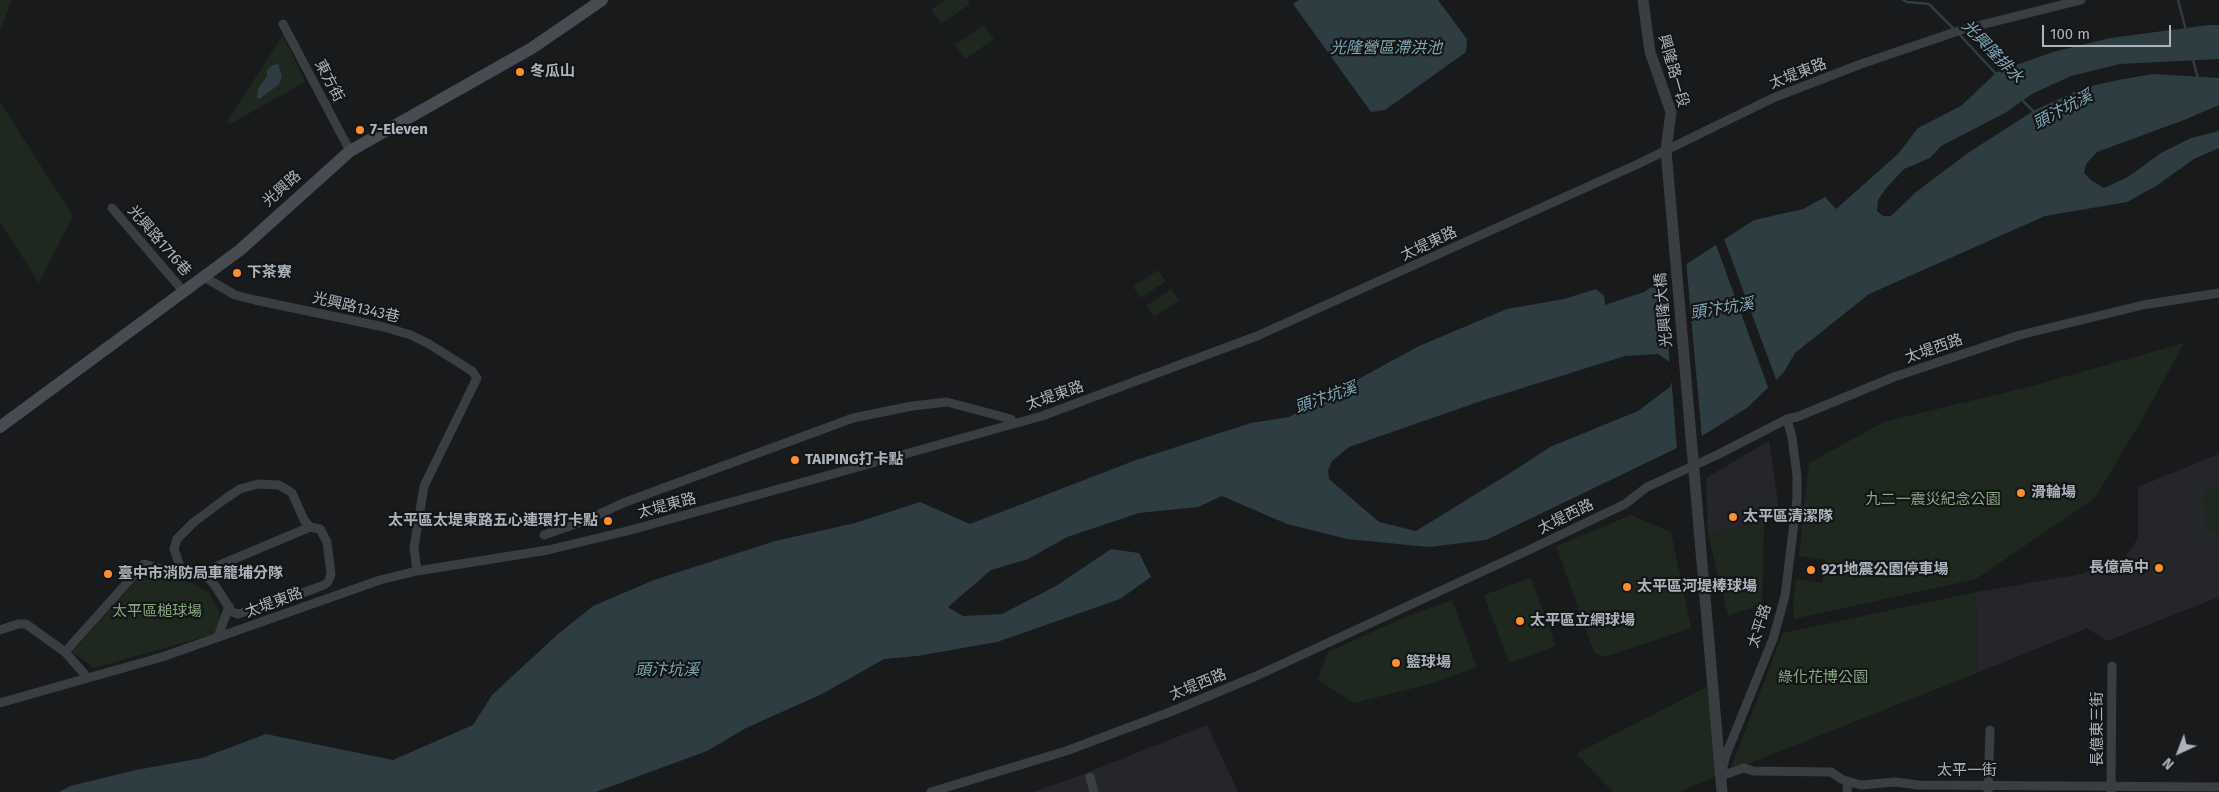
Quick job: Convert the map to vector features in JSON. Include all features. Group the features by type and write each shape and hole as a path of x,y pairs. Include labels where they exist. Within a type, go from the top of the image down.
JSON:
{"main road":[{"name":"光興路","path":"0,427 240,250 350,151 532,48 602,0"}],"street":[{"name":"興隆路一段","path":"1643,0 1650,52 1671,112 1666,150"},
{"name":"太堤東路","path":"0,704 87,677 162,657 219,633 380,580 417,571 548,550 630,530 1042,416 1257,336 1429,260 1774,98 1861,64 1961,30 2081,0"},
{"name":"東方街","path":"283,24 350,151"},
{"name":"光興隆大橋","path":"1666,150 1692,467"},
{"name":"光興路1716巷","path":"112,208 184,292"},
{"name":"光興路1343巷","path":"204,277 235,295 384,327 411,335 472,371 477,378 424,486 414,548 417,571"},
{"name":"太堤西路","path":"930,792 1066,751 1245,681 1319,649 1548,541 1633,499 1647,487 1692,467 1787,419 1797,417 1894,377 1995,342 2143,305 2219,293"},
{"path":"544,536 587,520 623,503 853,418 912,406 947,402 1011,419"},
{"name":"太平路","path":"1721,776 1726,755 1773,639 1785,596 1797,492 1796,461 1787,419"},
{"name":"太平路","path":"1692,467 1722,792"},
{"path":"182,572 174,549 177,539 194,522 240,489 258,484 285,488 296,498 301,515 310,528"},
{"path":"65,652 144,564 168,571 204,574 214,584 232,612 238,614 281,601 328,582 331,574 327,542 320,529 310,528 214,567 204,574"},
{"path":"219,633 229,606"},
{"path":"0,630 18,624 26,624 65,652 87,677"},
{"name":"長億東三街","path":"2111,789 2112,666"},
{"path":"1988,789 1990,730"},
{"name":"太平一街","path":"1721,776 1744,768 1753,771 1814,770 1831,772 1848,782 1861,785 1895,782 1988,789 2219,787"},
{"path":"1090,777 1094,792"},
{"path":"1847,792 1848,782"}],"shaded area":[{"name":"太平區清潔隊","path":"1769,441 1780,516 1708,535 1706,478"},
{"name":"長億高中","path":"2219,454 2219,597 2107,641 2087,628 1977,673 1976,592 2077,575 2122,562 2138,538 2138,487"},
{"path":"1207,725 1238,792 1034,792 1076,777"}],"green space":[{"path":"0,0 12,0 0,31"},
{"path":"945,0 968,0 970,4 941,24 931,10"},
{"path":"984,25 994,39 965,59 955,45"},
{"path":"283,35 305,82 230,124 227,121"},
{"path":"0,102 73,216 39,283 0,222"},
{"path":"1158,270 1166,281 1141,298 1133,287"},
{"path":"1171,289 1179,300 1154,317 1146,306"},
{"name":"九二一震災紀念公園","path":"2184,343 2144,416 2095,498 1976,579 1794,619 1793,605 1796,579 1822,583 1825,560 1799,556 1809,463 1884,422 2032,386"},
{"path":"2204,490 2219,490 2219,532 2205,531"},
{"name":"太平區河堤棒球場","path":"1631,515 1671,532 1691,628 1605,657 1594,652 1556,546"},
{"path":"1764,520 1762,605 1728,615 1708,535"},
{"name":"太平區槌球場","path":"145,571 156,576 190,582 208,592 219,610 221,626 214,634 94,668 72,652"},
{"name":"太平區立網球場","path":"1531,578 1556,646 1509,663 1484,595"},
{"name":"綠化花博公園","path":"1976,592 1977,673 1743,766 1731,767 1783,633"},
{"path":"1452,600 1477,667 1430,684 1354,703 1318,680 1328,652 1405,617"},
{"path":"1707,687 1719,775 1679,792 1613,792 1576,754"}],"water":[{"name":"光隆營區滯洪池","path":"1299,0 1438,0 1467,39 1466,52 1385,110 1371,112 1293,4"},
{"name":"頭汴坑溪","path":"2219,25 2219,59 2120,64 2071,76 2032,94 2005,113 1941,146 1930,158 1904,169 1878,200 1877,211 1883,216 1891,216 1916,192 1968,153 2035,110 2083,88 2118,80 2153,74 2219,78 2219,105 2097,152 2086,164 2084,173 2091,180 2104,188 2128,177 2161,153 2191,138 2219,131 2219,148 2194,159 2156,186 2127,202 2045,216 1869,294 1795,353 1784,372 1747,408 1702,436 1486,540 1429,547 1347,539 1287,524 1222,496 1198,507 1139,513 1067,537 1028,559 991,570 948,607 963,616 1002,614 1056,586 1111,549 1139,553 1151,577 1120,599 997,642 917,656 884,659 822,694 746,728 707,751 596,792 59,792 70,786 136,770 202,758 266,734 393,760 473,725 492,695 558,634 593,606 654,580 775,541 855,523 920,502 970,524 1136,460 1251,423 1289,417 1419,346 1507,309 1564,299 1596,289 1604,296 1605,305 1644,292 1754,220 1803,209 1825,197 1836,209 1898,154 1918,128 1961,106 1997,72 2053,52 2110,38","holes":["1658,354 1670,362 1675,370 1670,387 1638,411 1550,447 1416,531 1379,522 1329,479 1328,470 1332,461 1349,447 1484,400 1625,356"]},
{"path":"278,64 282,75 280,82 259,99 257,97 258,89 267,76 267,70 273,65"}],"pier":[{"path":"1723,236 1777,382 1769,390 1715,242"},
{"path":"1686,260 1702,438 1677,450 1663,276"}],"waterway":[{"name":"光興隆排水","path":"1903,0 1929,4 1955,30"},
{"path":"2178,0 2186,30"},
{"name":"光興隆排水","path":"1959,34 1998,76"},
{"path":"2193,60 2198,78"},
{"name":"光興隆排水","path":"2021,99 2035,113"}],"place":[{"name":"冬瓜山","path":"520,72"},
{"name":"7-Eleven","path":"360,130"},
{"name":"下茶寮","path":"237,273"},
{"name":"TAIPING打卡點","path":"795,460"},
{"name":"滑輪場","path":"2021,493"},
{"name":"太平區清潔隊","path":"1733,517"},
{"name":"太平區太堤東路五心連環打卡點","path":"608,521"},
{"name":"長億高中","path":"2159,568"},
{"name":"921地震公園停車場","path":"1811,570"},
{"name":"臺中市消防局車籠埔分隊","path":"108,574"},
{"name":"太平區河堤棒球場","path":"1627,587"},
{"name":"太平區立網球場","path":"1520,621"},
{"name":"籃球場","path":"1396,663"}]}
